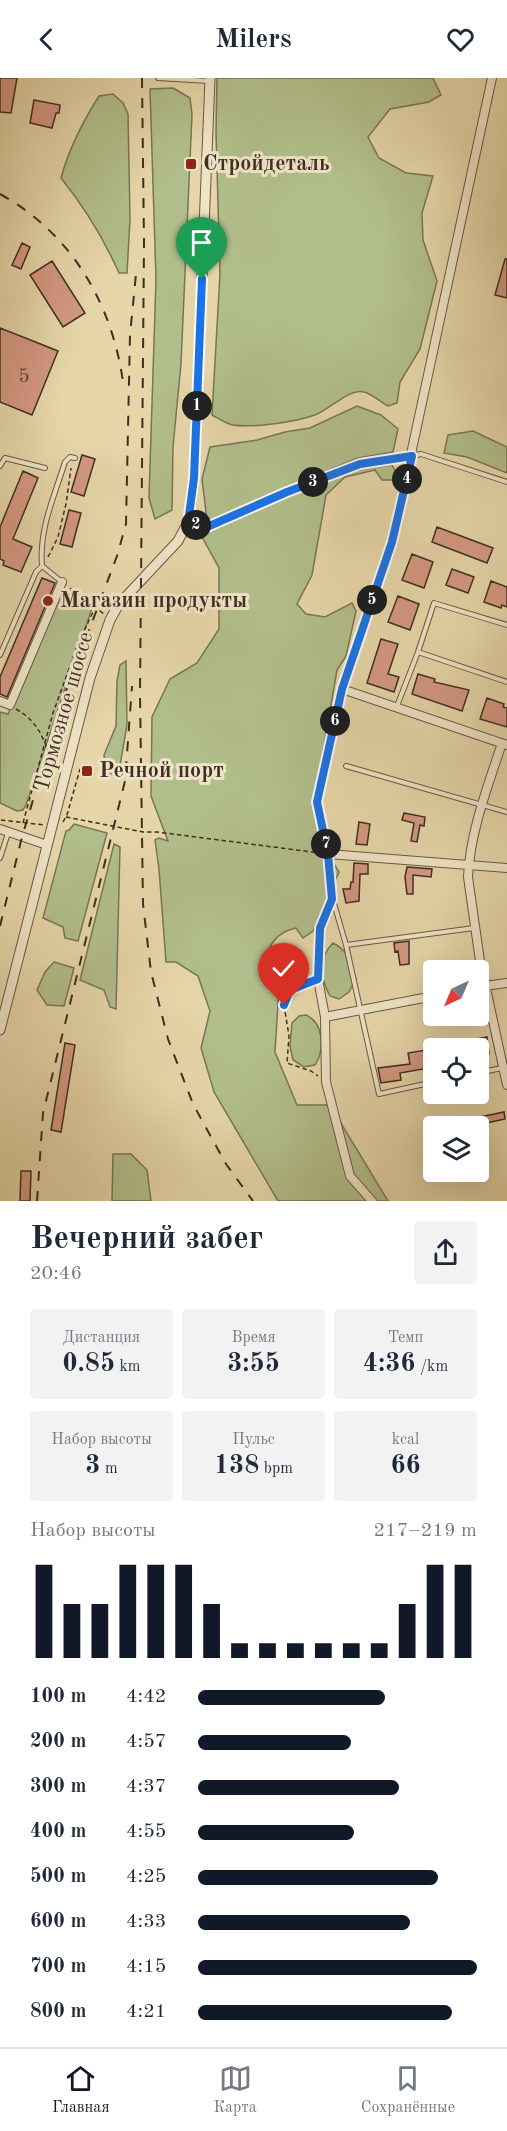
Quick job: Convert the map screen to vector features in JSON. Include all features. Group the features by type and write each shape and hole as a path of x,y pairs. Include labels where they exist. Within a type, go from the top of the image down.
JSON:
{"street":[{"path":"372,1201 350,1176 326,1082 325,1017 318,979 320,928 332,899 328,854 317,802 342,689 392,542 492,78"},
{"name":"Тормозное шоссе","path":"0,1030 90,678 110,620 119,604 178,541 188,523 194,478 210,79"},
{"path":"188,523 207,527 287,492 360,464 412,456"},
{"path":"0,701 10,705 62,582"},
{"path":"342,689 504,744 482,806 468,865 478,960"},
{"path":"4,831 47,845"},
{"path":"328,854 507,868"},
{"path":"489,986 507,983"},
{"path":"325,1017 423,998"},
{"path":"489,1015 507,1085"},
{"path":"364,1192 367,1201"}],"lane":[{"path":"158,78 210,79"},
{"path":"412,456 421,454 507,482"},
{"path":"0,655 36,572 42,566 41,546 49,510 65,462 70,457 75,458"},
{"path":"0,466 5,458 45,468"},
{"path":"42,566 62,582"},
{"path":"396,707 434,603 507,625"},
{"path":"418,652 507,682"},
{"path":"346,766 507,812"},
{"path":"0,858 4,831"},
{"path":"332,899 346,945 379,1094 423,1084"},
{"path":"346,945 474,928"},
{"path":"489,1071 502,1068"}],"path":[{"path":"42,566 58,537 71,468"},
{"path":"62,582 104,614"},
{"path":"50,611 111,596"},
{"path":"23,823 66,676 99,599"},
{"path":"10,705 34,722 45,742 54,769"},
{"path":"66,817 143,832 328,854"},
{"path":"318,979 290,990 284,1005 289,1036 287,1063 311,1071 326,1082"}],"green space":[{"path":"217,78 433,78 441,95 429,102 390,109 368,137 379,158 406,173 433,176 422,213 423,240 437,281 420,349 400,382 397,403 388,406 370,394 358,392 346,396 307,418 252,426 233,425 212,415 220,274 216,132"},
{"path":"173,88 190,98 192,114 181,364 173,447 172,510 155,519 149,498 156,279 150,89"},
{"path":"113,94 123,103 128,114 130,219 127,273 119,273 93,224 61,178 77,136 99,96"},
{"path":"357,406 381,415 398,429 393,452 358,458 207,521 202,479 210,447 257,440 310,428"},
{"path":"473,431 507,447 507,473 467,457 444,453 448,435"},
{"path":"392,465 400,480 382,480 375,470 345,477 326,495 312,575 297,604 306,614 325,617 352,603 356,611 346,656 337,670 314,803 323,846 339,872 313,931 303,938 296,928 286,931 272,943 267,953 290,975 279,988 275,1052 297,1105 330,1105 388,1201 278,1201 214,1092 201,1048 210,1011 198,976 176,962 166,962 155,840 159,838 168,841 151,796 152,717 170,679 197,663 219,629 219,568 201,535 343,472"},
{"path":"59,599 73,600 92,608 26,805 23,810 17,811 0,803 0,712 8,714"},
{"path":"126,661 127,725 118,777 106,772 104,755 116,726 117,681 120,665"},
{"path":"74,824 107,833 78,941 65,938 63,927 43,918 66,831"},
{"path":"114,844 120,847 116,1009 110,1007 104,990 80,980"},
{"path":"333,943 346,954 356,979 349,992 339,999 330,996 322,975 324,955"},
{"path":"54,962 74,968 64,1006 47,1005 37,990 45,972"},
{"path":"306,1015 312,1019 319,1030 321,1045 315,1065 304,1067 293,1060 290,1046 292,1023 299,1016"},
{"path":"113,1154 131,1154 147,1170 151,1201 112,1201"}],"building":[{"path":"0,78 17,78 11,113 0,112"},
{"path":"34,100 60,105 52,128 30,123"},
{"path":"22,243 30,247 21,269 12,265"},
{"path":"505,259 507,259 507,298 495,295"},
{"path":"52,261 85,313 63,327 30,275"},
{"path":"0,328 58,351 32,415 0,402"},
{"path":"82,455 95,459 84,496 71,492"},
{"path":"23,471 38,478 13,539 32,547 21,572 3,565 4,561 0,559 0,527"},
{"path":"69,510 81,513 72,547 60,544"},
{"path":"437,527 493,548 487,563 432,542"},
{"path":"412,554 433,562 424,588 402,580"},
{"path":"452,569 474,577 468,593 446,585"},
{"path":"42,578 55,583 7,697 0,694 0,677"},
{"path":"491,581 507,587 507,607 502,605 501,608 484,602"},
{"path":"398,596 419,604 410,630 388,622"},
{"path":"381,639 398,644 388,674 399,677 394,692 367,683"},
{"path":"418,674 435,679 434,682 469,690 462,711 412,694"},
{"path":"487,698 504,704 503,707 507,708 507,727 480,719"},
{"path":"404,813 425,817 424,826 420,825 417,842 411,841 414,823 402,820"},
{"path":"359,822 370,824 367,845 356,844"},
{"path":"354,863 368,864 368,874 360,874 359,901 346,903 343,889 350,889 351,882 353,882"},
{"path":"407,867 432,869 431,877 413,875 413,894 407,894 405,877"},
{"path":"409,941 409,964 400,965 394,943"},
{"path":"65,1043 75,1045 61,1132 51,1130"},
{"path":"423,1050 423,1069 400,1073 401,1080 381,1083 378,1068 410,1064 408,1053"},
{"path":"504,1112 505,1119 489,1122 489,1116 485,1116"},
{"path":"21,1171 31,1171 30,1201 20,1201"}],"railway":[{"path":"142,78 144,244 140,695 143,904 151,972 168,1039 193,1104 226,1164 253,1201"},
{"path":"0,194 25,210 48,229 84,273 109,325 123,382"},
{"path":"0,926 22,837 62,702 117,556 126,524 130,335 136,274"},
{"path":"37,1201 43,1113 125,781 132,686"}],"place":[{"name":"Стройдеталь","path":"191,164"},
{"name":"Магазин продукты","path":"48,601"},
{"name":"Речной порт","path":"87,771"}],"route":[{"path":"202,279 194,478 188,523 207,527 287,492 360,464 412,456 392,542 342,689 317,802 328,854 332,899 320,928 318,979 290,990 284,1005"}]}
